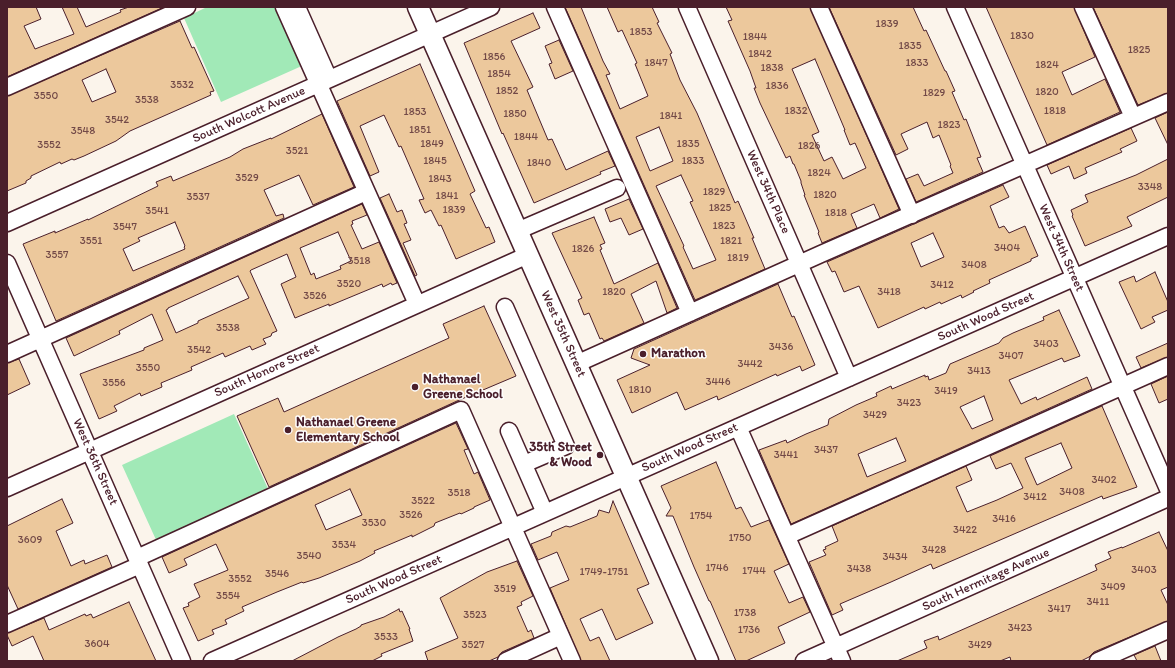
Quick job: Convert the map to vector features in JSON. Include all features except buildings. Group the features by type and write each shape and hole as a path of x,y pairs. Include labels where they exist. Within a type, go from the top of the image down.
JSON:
{"main road":[{"name":"West 35th Street","path":"418,7 708,661"}],"street":[{"path":"7,87 186,7"},
{"path":"284,7 324,82"},
{"path":"297,7 366,192 417,304"},
{"path":"555,7 690,313"},
{"name":"West 34th Place","path":"687,7 849,378"},
{"path":"819,7 912,214"},
{"name":"West 34th Street","path":"955,7 1168,489"},
{"path":"1083,7 1132,118"},
{"name":"South Wolcott Avenue","path":"7,223 324,82 481,9"},
{"path":"576,364 1168,102"},
{"path":"518,231 617,188"},
{"path":"7,354 366,192"},
{"name":"South Wood Street","path":"212,661 1168,236"},
{"name":"South Honore Street","path":"7,488 528,255"},
{"name":"West 36th Street","path":"7,263 182,661"},
{"path":"505,307 566,446 524,464"},
{"path":"787,536 1168,366"},
{"path":"7,624 461,410 572,661"},
{"path":"738,427 839,654"},
{"path":"509,431 545,513"},
{"name":"South Hermitage Avenue","path":"804,661 839,654 1168,498"},
{"path":"1098,661 1168,630"},
{"path":"506,661 561,636"}],"green space":[{"path":"207,7 279,7 304,65 221,102 184,18"},
{"path":"234,414 269,491 157,542 122,465"}],"place":[{"name":"Marathon","path":"643,354"},
{"name":"Nathanael Greene School","path":"415,387"},
{"name":"Nathanael Greene Elementary School","path":"288,430"},
{"name":"35th Street & Wood","path":"600,455"}]}
